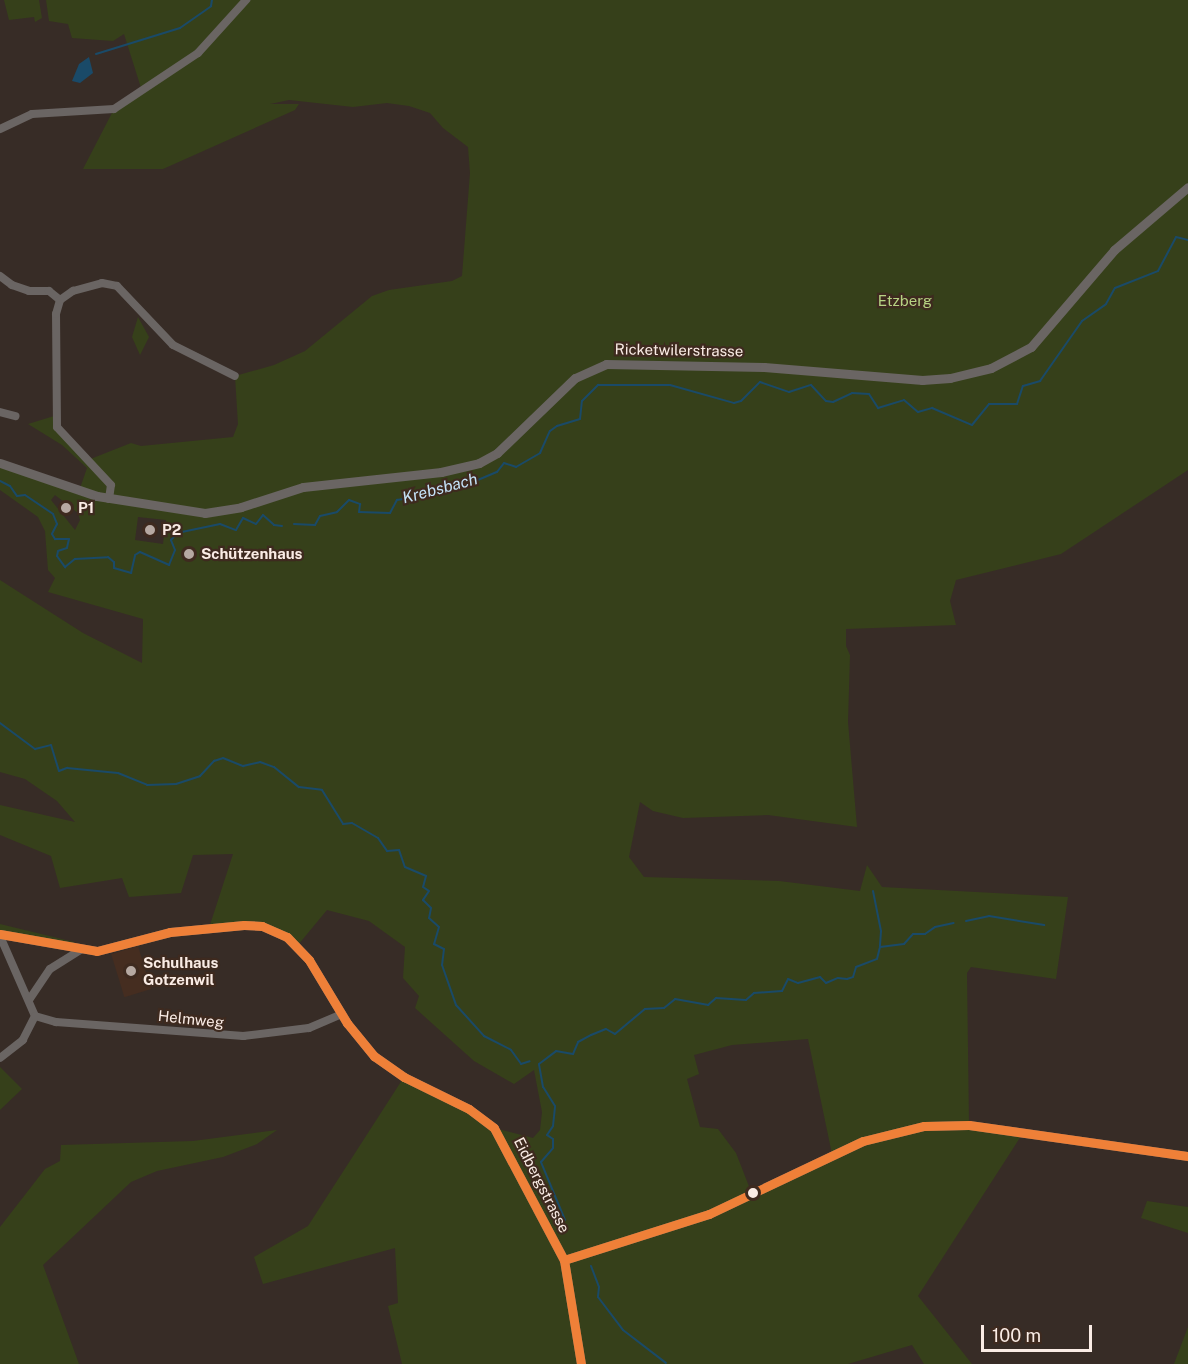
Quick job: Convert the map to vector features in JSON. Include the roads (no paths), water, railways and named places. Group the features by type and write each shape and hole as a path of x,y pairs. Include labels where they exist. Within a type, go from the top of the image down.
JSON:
{"street":[{"path":"0,129 32,114 114,109 198,53 246,0"},
{"name":"Ricketwilerstrasse","path":"0,463 109,499 205,513 241,507 303,487 460,469 497,453 575,378 606,364 764,367 922,380 950,378 991,368 1031,347 1114,250 1188,187"},
{"path":"0,276 12,285 29,291 49,291 60,300"},
{"path":"109,499 111,485 57,427 56,315 60,300 73,291 102,283 117,286 173,345 235,376"},
{"path":"0,412 15,416"},
{"name":"Eidbergstrasse","path":"0,935 81,950 111,948 170,932 262,926 298,945 342,1014 374,1056 404,1077 469,1109 494,1128 564,1260 581,1364"},
{"path":"0,935 35,1016 23,1040 0,1058"},
{"path":"29,1000 32,990 50,969 81,950"},
{"name":"Helmweg","path":"35,1016 56,1022 231,1036 309,1028 342,1014"},
{"path":"564,1260 709,1214 863,1141 924,1126 969,1125 1188,1156"}],"water":[{"path":"89,57 93,73 80,83 72,81 79,64"}],"waterway":[{"path":"96,54 180,28 211,6 212,0"},
{"name":"Krebsbach","path":"294,524 315,525 320,516 337,512 349,500 360,504 359,512 390,513 397,500 430,495 439,487 466,485 497,472 504,463 516,467 540,453 550,431 557,426 580,419 582,401 598,385 670,385 734,403 741,401 760,382 789,392 811,385 826,401 833,402 852,393 869,394 878,408 904,400 918,412 932,408 972,425 989,404 1017,404 1023,386 1040,381 1082,321 1106,304 1115,288 1158,271 1176,237 1188,240"},
{"name":"Krebsbach","path":"0,481 10,486 17,496 25,495 53,514 57,524 52,534 55,539 69,539 67,548 58,551 57,556 65,567 75,559 108,557 114,562 114,568 131,573 135,555 140,552 169,565 175,550 171,540 177,533 220,524 236,530 243,518 256,524 263,515 274,525 282,526"},
{"path":"0,723 35,749 51,745 59,771 67,768 118,773 147,785 176,784 200,776 214,761 223,758 243,766 260,762 274,767 299,787 322,790 343,824 352,823 378,838 387,851 399,850 405,867 426,876 423,887 429,891 423,900 431,908 429,918 439,927 434,944 444,949 442,965 456,1005 484,1036 511,1050 521,1064 530,1061"},
{"path":"873,891 881,931 880,947"},
{"path":"966,921 989,916 1044,925"},
{"path":"565,1220 541,1162 553,1148 553,1139 547,1135 553,1126 555,1106 543,1087 539,1064 556,1051 573,1054 578,1042 606,1029 615,1034 645,1009 664,1008 675,999 708,1005 716,998 746,1000 754,993 782,991 788,979 798,983 820,977 826,983 838,978 847,979 853,977 856,967 877,959 880,947 904,944 913,934 925,934 935,927 954,923"},
{"path":"591,1266 599,1287 598,1297 623,1330 666,1363"}],"place":[{"name":"P1","path":"66,508"},
{"name":"P2","path":"150,530"},
{"name":"Schützenhaus","path":"189,554"},
{"name":"Schulhaus Gotzenwil","path":"131,971"}],"park label":[{"name":"Etzberg","path":"905,301"}]}
